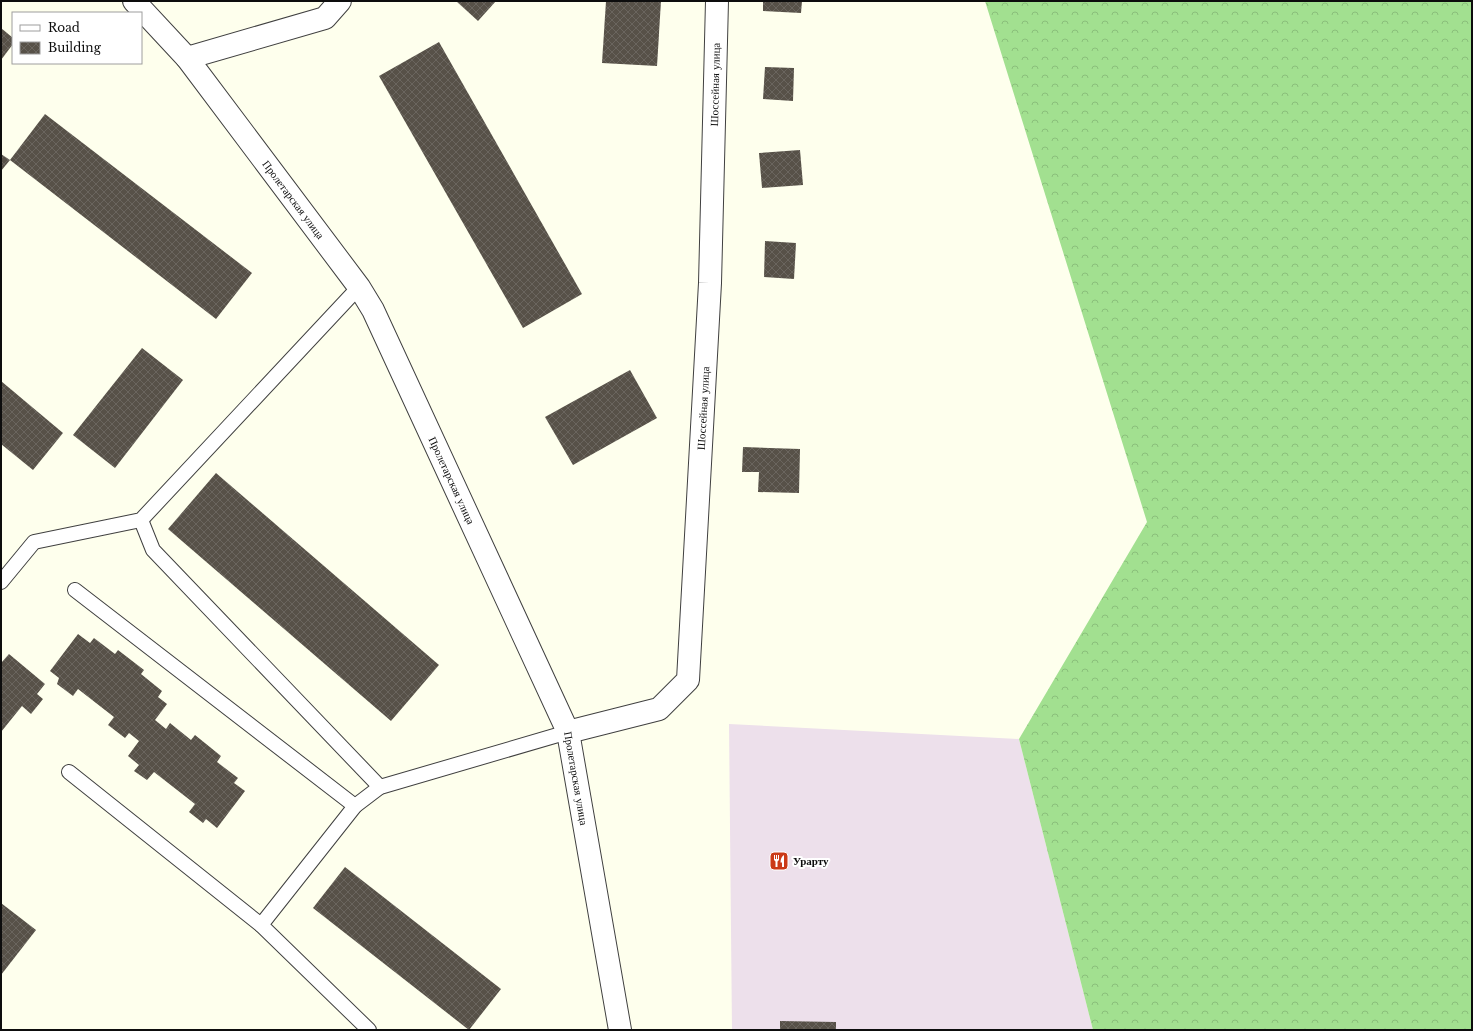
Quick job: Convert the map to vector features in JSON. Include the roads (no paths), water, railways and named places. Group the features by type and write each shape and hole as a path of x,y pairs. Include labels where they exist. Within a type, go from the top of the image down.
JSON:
{"street":[{"name":"Пролетарская улица","path":"134,1 187,58 359,287 372,310 568,732 620,1030"},
{"path":"187,58 325,18 340,1"},
{"name":"Шоссейная улица","path":"568,732 659,709 688,680 710,283 717,1"}],"lane":[{"path":"1,582 34,542 141,520 359,287"},
{"path":"141,520 153,550 380,787"},
{"path":"75,590 355,806"},
{"path":"261,925 355,806 380,787 568,732"},
{"path":"69,772 261,925 369,1030"}],"place":[{"name":"Урарту","path":"779,861"}]}
